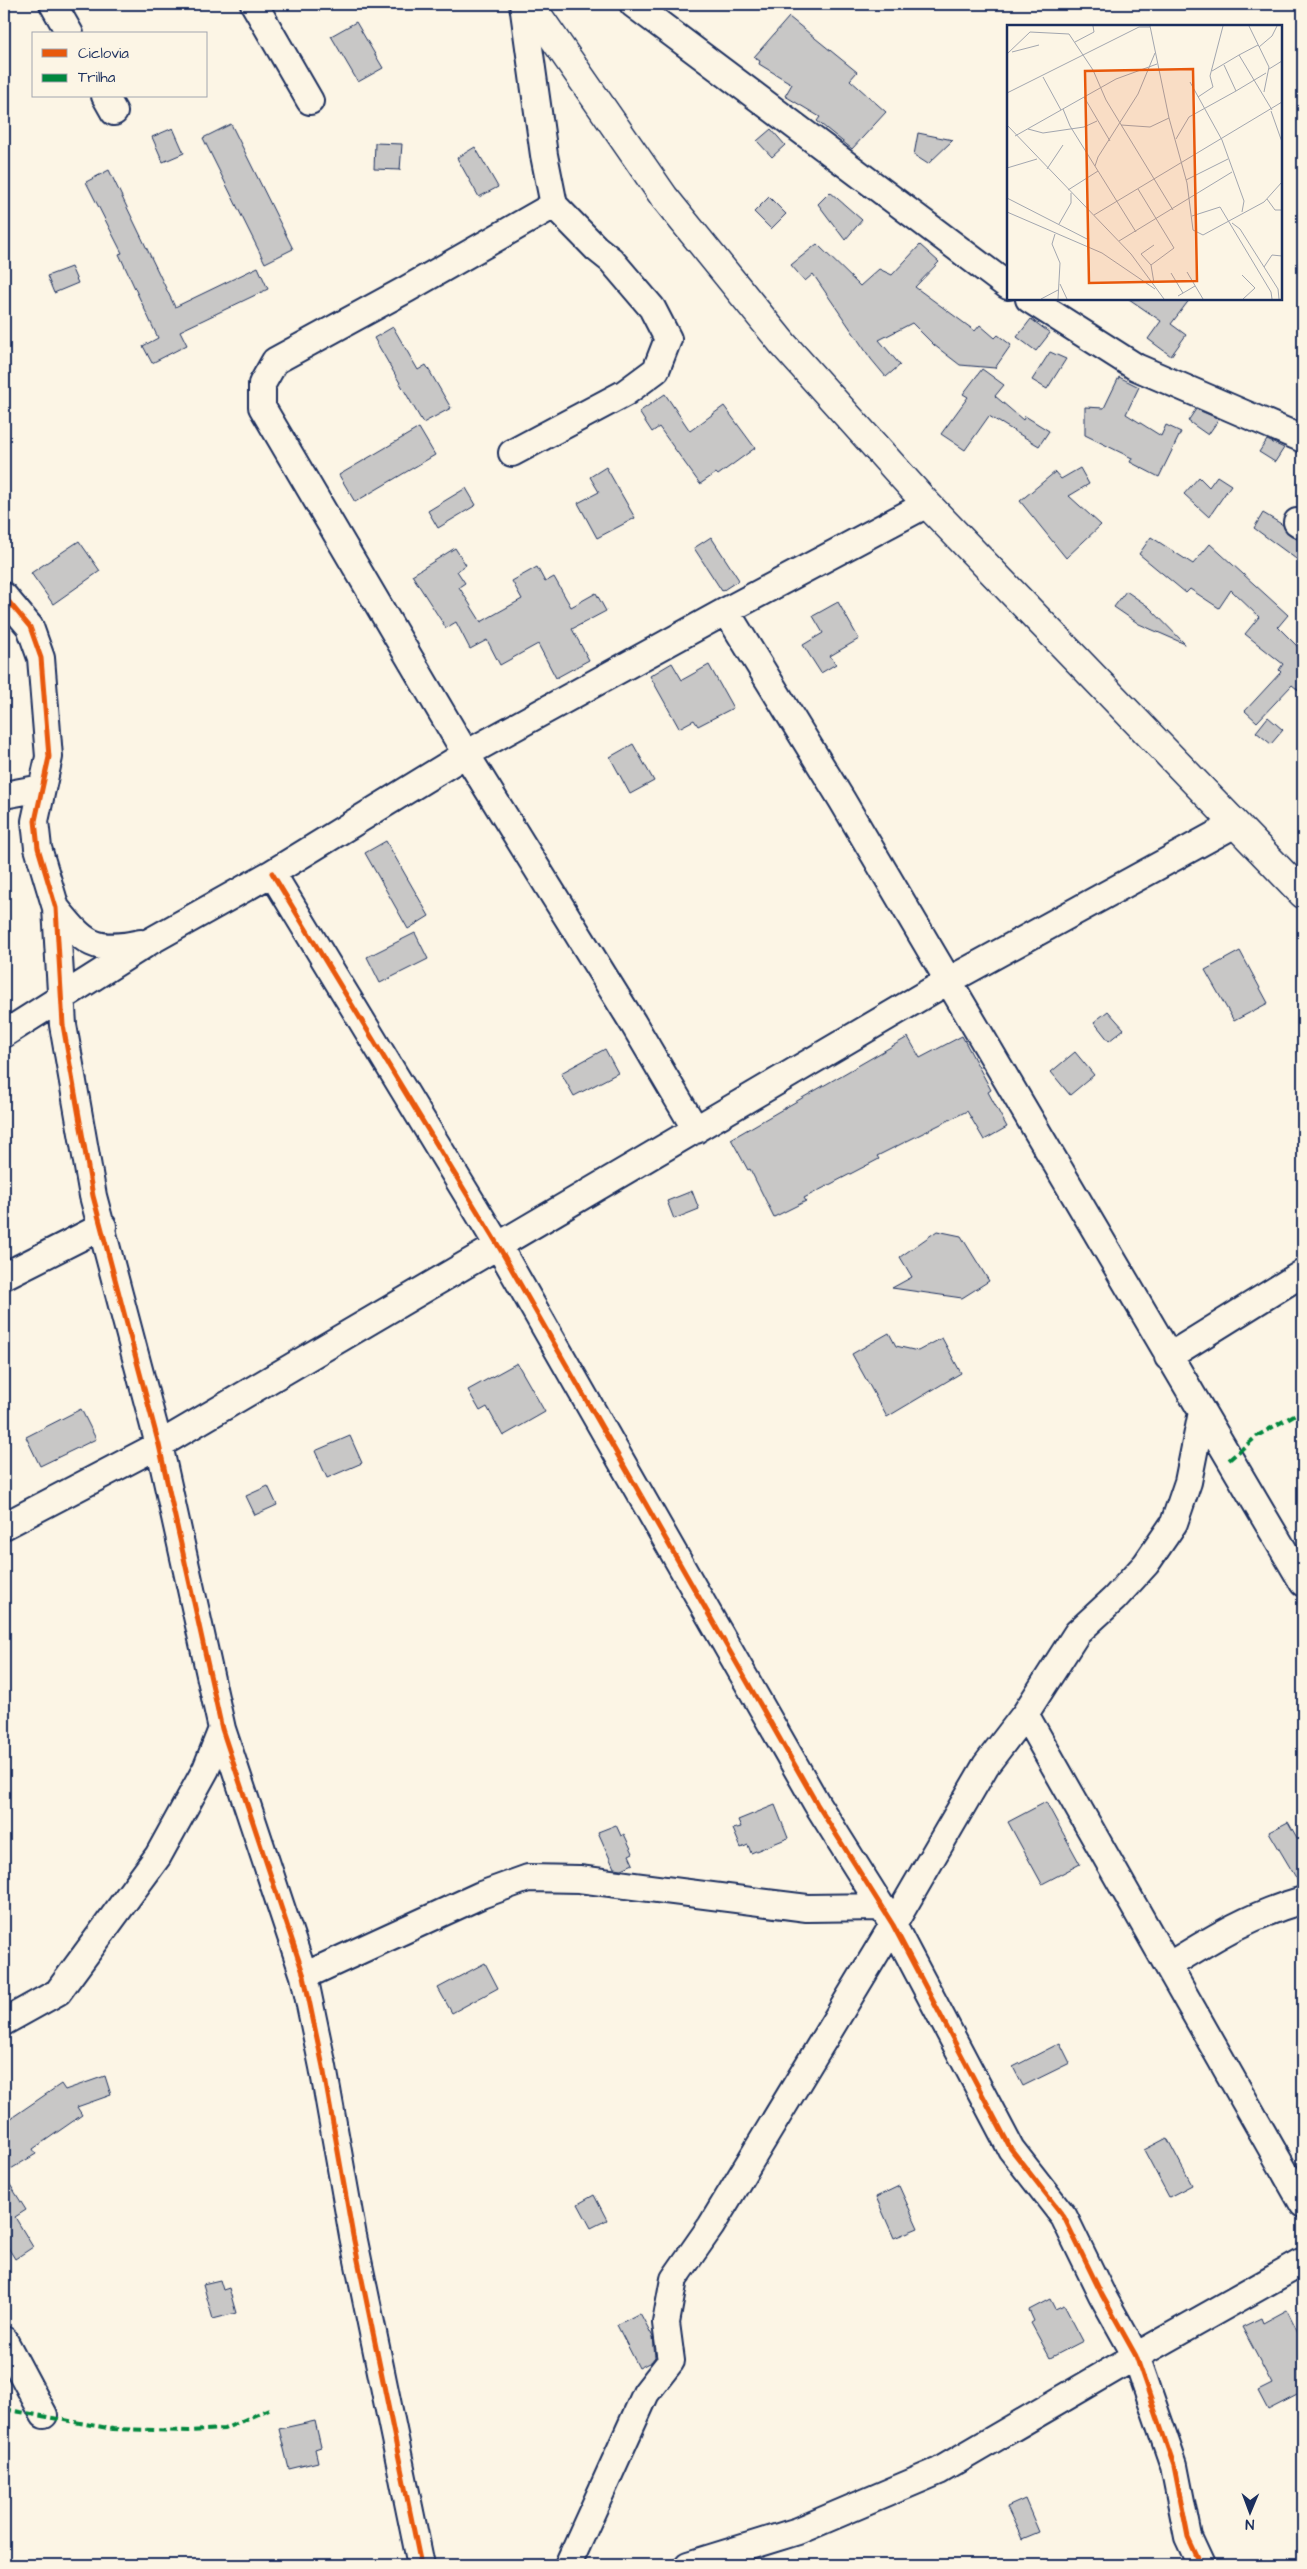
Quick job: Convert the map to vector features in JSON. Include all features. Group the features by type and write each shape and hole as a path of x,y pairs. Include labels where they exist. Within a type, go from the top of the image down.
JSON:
{"main road":[{"path":"530,4 664,197 783,344 928,504 1303,894"}],"street":[{"path":"52,4 69,32"},
{"path":"254,4 310,101"},
{"path":"512,453 632,388 656,370 668,339 652,308 611,260 596,248 554,205 544,155 523,4"},
{"path":"633,4 1007,285"},
{"path":"554,205 422,281 275,361 262,384 262,407 466,754 633,1023 696,1130"},
{"path":"1031,300 1136,367 1303,439"},
{"path":"4,1034 149,942 272,873 466,754 726,611 928,504"},
{"path":"4,596 30,627 41,658 49,757 35,822 38,848 50,882 56,908 63,1025 93,1196 103,1226 160,1445 222,1730 304,1976 323,2067 353,2236 421,2565"},
{"path":"726,611 842,800 1168,1357 1303,1583"},
{"path":"4,795 42,788"},
{"path":"4,1526 160,1445 948,982 1235,824"},
{"path":"272,873 499,1247 817,1804 888,1916 1011,2149 1064,2217 1102,2295 1136,2356 1174,2466 1188,2537 1201,2565"},
{"path":"56,908 74,930 92,945 118,948 149,942"},
{"path":"4,1276 103,1226"},
{"path":"1168,1357 1303,1273"},
{"path":"568,2565 646,2392 671,2361 666,2323 674,2279 711,2226 888,1916 986,1765 1025,1714 1077,1633 1114,1599 1146,1564 1174,1523 1188,1482 1202,1412"},
{"path":"1025,1714 1303,2204"},
{"path":"4,2022 58,1992 158,1856 206,1769 222,1730"},
{"path":"304,1976 481,1895 528,1878 580,1879 807,1908 888,1916"},
{"path":"1168,1966 1226,1931 1267,1910 1303,1900"},
{"path":"688,2565 798,2531 939,2471 1136,2356 1303,2262"},
{"path":"4,2340 44,2415"}],"building":[{"path":"789,17 857,72 850,80 886,112 852,149 817,121 820,117 785,96 792,84 759,64 760,61 754,57"},
{"path":"356,22 383,68 358,82 331,36"},
{"path":"231,124 293,249 265,263 203,138"},
{"path":"173,128 184,153 163,162 152,137"},
{"path":"771,129 785,145 772,157 757,141"},
{"path":"918,133 953,140 928,164 914,155"},
{"path":"375,143 402,144 400,170 374,169"},
{"path":"475,147 498,187 479,197 457,158"},
{"path":"109,170 175,307 258,267 268,289 180,331 187,345 152,363 143,346 158,338 119,254 122,253 86,182"},
{"path":"830,192 862,220 845,240 818,204"},
{"path":"769,197 786,214 771,229 754,212"},
{"path":"817,244 860,286 879,269 892,275 920,245 939,262 915,287 975,331 980,325 995,338 998,335 1011,345 995,368 960,365 934,345 912,323 879,340 900,365 886,377 871,359 813,274 805,281 791,265"},
{"path":"71,267 78,283 54,293 47,276"},
{"path":"1130,300 1189,300 1171,324 1186,335 1171,356 1148,339 1161,321"},
{"path":"1031,319 1050,333 1036,351 1017,337"},
{"path":"393,327 418,370 426,365 451,408 423,423 374,338"},
{"path":"1050,352 1066,359 1047,389 1032,380"},
{"path":"982,369 1004,385 995,396 1023,420 1025,416 1049,431 1039,446 989,416 965,450 941,434 968,397 963,394"},
{"path":"1119,377 1139,387 1126,414 1161,436 1166,425 1181,432 1159,477 1130,462 1132,458 1085,435 1085,407 1104,408"},
{"path":"665,394 690,431 724,406 755,448 718,475 716,473 700,484 659,427 652,432 639,412"},
{"path":"1196,409 1219,419 1208,435 1188,421"},
{"path":"419,428 435,455 355,502 339,475"},
{"path":"1267,440 1284,448 1275,462 1259,452"},
{"path":"606,467 635,518 597,538 578,503 599,492 590,477"},
{"path":"1080,468 1089,484 1069,496 1101,525 1066,558 1020,501 1055,472 1061,479"},
{"path":"1217,476 1231,485 1209,517 1184,494 1199,477 1209,487"},
{"path":"466,488 476,505 438,528 428,511"},
{"path":"1263,513 1283,525 1289,534 1303,541 1303,564 1254,528"},
{"path":"711,537 739,580 722,591 694,548"},
{"path":"1151,537 1193,564 1210,544 1288,615 1278,627 1303,652 1303,694 1292,685 1257,722 1245,711 1281,672 1279,670 1283,664 1245,634 1259,617 1231,590 1219,608 1190,589 1186,593 1139,554"},
{"path":"79,541 100,571 53,604 31,573"},
{"path":"455,548 466,565 457,571 465,583 459,587 481,622 522,599 512,581 537,567 545,582 554,577 571,607 596,593 606,611 572,629 589,660 556,678 538,644 500,665 487,640 470,649 456,622 446,628 412,575"},
{"path":"1126,591 1149,607 1185,644 1139,624 1114,607"},
{"path":"838,602 859,639 830,656 836,664 821,673 803,645 823,633 813,616"},
{"path":"672,663 682,680 709,665 733,708 698,726 694,720 679,728 650,676"},
{"path":"1268,717 1283,730 1271,744 1256,732"},
{"path":"633,744 654,781 630,794 610,757"},
{"path":"386,841 429,916 408,929 365,853"},
{"path":"415,933 428,959 380,983 367,957"},
{"path":"1240,951 1268,1003 1234,1021 1205,970"},
{"path":"1108,1011 1124,1029 1109,1041 1094,1022"},
{"path":"962,1036 991,1090 988,1092 1007,1127 984,1140 967,1111 877,1156 879,1159 804,1198 806,1201 774,1217 750,1169 748,1170 731,1139 908,1037 920,1058"},
{"path":"605,1049 618,1073 574,1096 561,1073"},
{"path":"1075,1052 1094,1075 1070,1095 1051,1072"},
{"path":"692,1191 699,1209 674,1219 667,1201"},
{"path":"937,1231 961,1236 989,1281 962,1298 892,1288 912,1277 900,1257"},
{"path":"889,1333 896,1346 918,1351 942,1338 961,1373 887,1417 852,1354"},
{"path":"517,1363 545,1412 503,1436 487,1407 480,1411 468,1390"},
{"path":"81,1409 96,1439 40,1466 26,1437"},
{"path":"350,1436 362,1463 327,1478 315,1451"},
{"path":"268,1486 277,1505 255,1515 246,1496"},
{"path":"1046,1802 1080,1864 1042,1884 1008,1822"},
{"path":"775,1805 788,1838 751,1853 748,1845 741,1848 733,1829 741,1827 738,1820"},
{"path":"1288,1822 1303,1848 1303,1885 1301,1886 1269,1832"},
{"path":"616,1825 621,1836 624,1834 633,1853 629,1855 633,1864 622,1869 614,1868 598,1832"},
{"path":"485,1963 498,1988 452,2013 438,1988"},
{"path":"1060,2043 1070,2063 1023,2086 1013,2067"},
{"path":"105,2076 111,2095 77,2107 82,2115 33,2149 36,2154 4,2173 4,2123 61,2084 65,2090"},
{"path":"1167,2138 1192,2185 1169,2197 1144,2150"},
{"path":"4,2175 26,2210 15,2217 33,2247 15,2259 4,2241"},
{"path":"899,2186 918,2228 894,2238 876,2197"},
{"path":"594,2195 607,2220 591,2228 578,2204"},
{"path":"220,2280 223,2290 229,2288 236,2313 213,2319 203,2284"},
{"path":"1050,2299 1055,2309 1064,2305 1083,2341 1050,2358 1031,2323 1034,2321 1029,2310"},
{"path":"1287,2310 1303,2342 1303,2392 1268,2410 1258,2391 1272,2384 1242,2327 1261,2318 1263,2323"},
{"path":"640,2313 653,2337 655,2357 651,2362 639,2368 617,2325"},
{"path":"315,2421 321,2447 315,2449 318,2462 289,2469 279,2429"},
{"path":"1025,2499 1039,2532 1022,2539 1007,2507"}],"marked path":[{"path":"1229,1460 1257,1436 1303,1410"},
{"path":"4,2409 113,2429 189,2431 224,2429 269,2409"}],"cycle path":[{"path":"4,596 30,627 41,658 49,757 35,821 38,848 56,908 63,1025 93,1196 159,1445 222,1729 304,1976 323,2067 353,2236 421,2565"},
{"path":"272,873 499,1247 817,1804 893,1925 1011,2149 1064,2217 1102,2295 1136,2356 1174,2466 1188,2537 1201,2565"}]}
